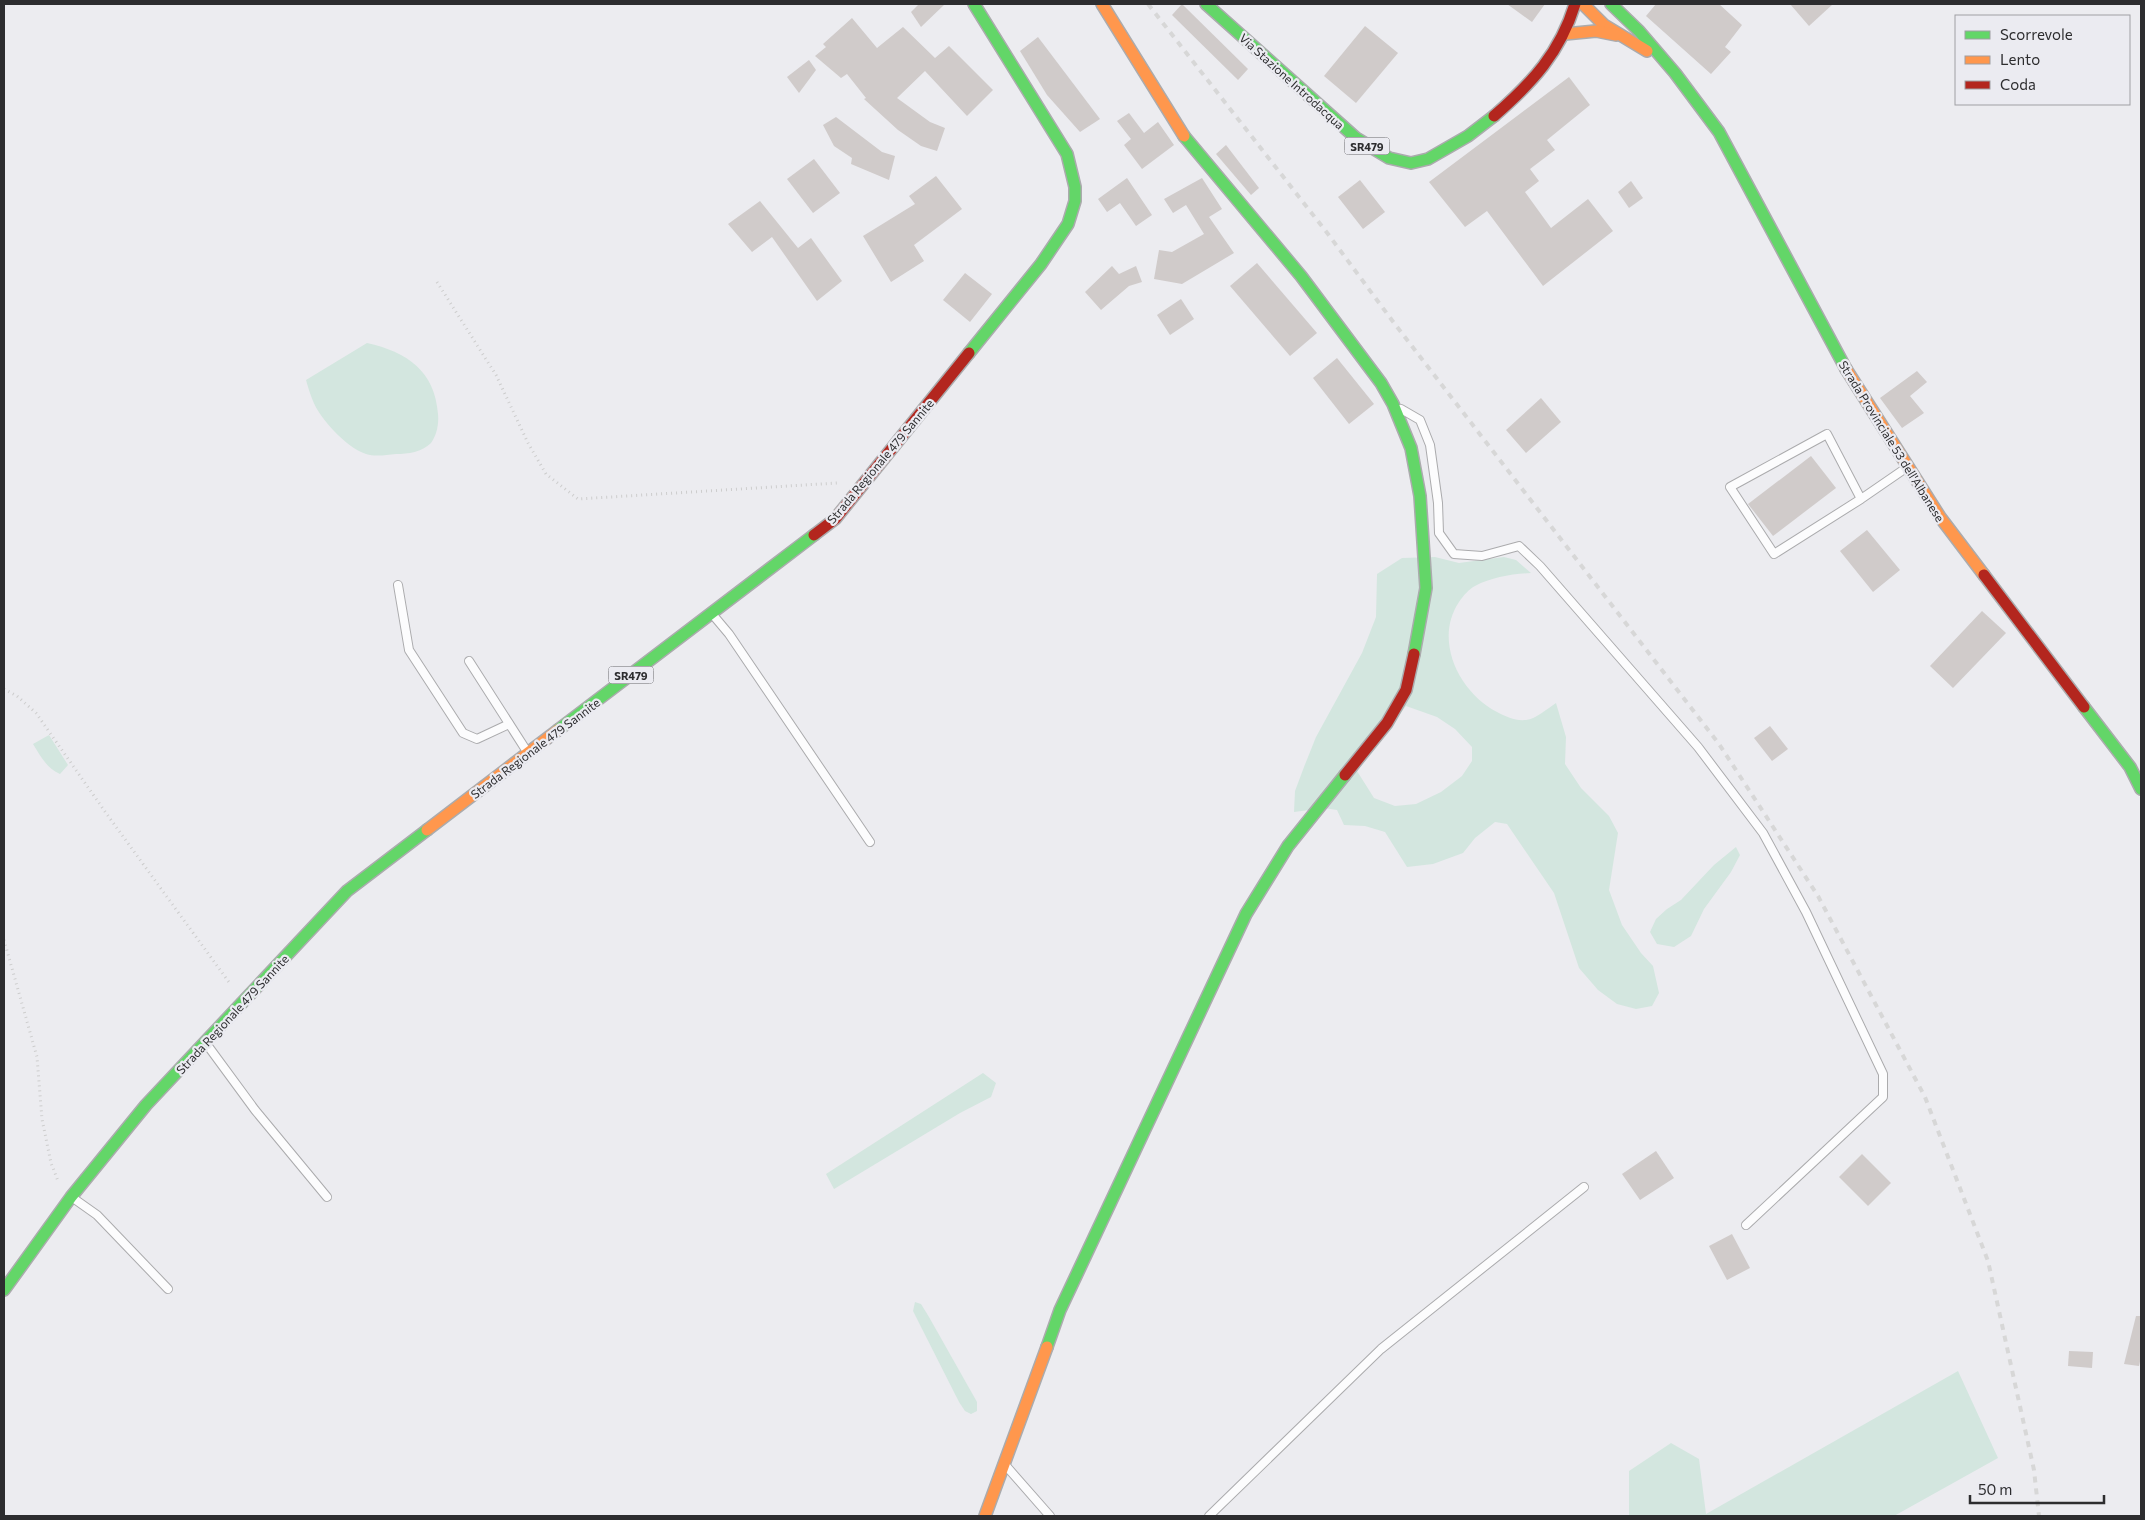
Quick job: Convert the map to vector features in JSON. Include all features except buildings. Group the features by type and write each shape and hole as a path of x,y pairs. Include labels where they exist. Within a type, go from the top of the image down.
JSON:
{"main road":[{"name":"Strada Regionale 479 Sannite","path":"4,1290 71,1197 146,1105 348,891 835,519 1041,264 1067,228 1077,198 1074,175 1067,154 974,4"},
{"path":"985,1516 1060,1310 1246,914 1288,846 1388,723 1406,690 1422,618 1426,588 1418,490 1411,448 1382,383 1301,276 1184,136 1102,4"},
{"name":"Via Stazione Introdacqua","path":"1206,4 1356,138 1382,155 1413,163 1434,156 1458,142 1492,117 1534,78 1554,53 1565,34 1575,4"},
{"name":"Strada Provinciale 53 dell'Albanese","path":"1583,4 1593,16 1648,52 1675,73"},
{"name":"Strada Provinciale 53 dell'Albanese","path":"1612,6 1639,31 1675,73 1719,132 1757,200 1841,362 1940,517 2130,767 2141,789"},
{"name":"Strada Provinciale 53 dell'Albanese","path":"1565,34 1596,31 1624,38"}],"lane":[{"path":"1393,404 1420,420 1430,445 1438,503 1439,533 1454,554 1482,556 1519,546 1540,566 1698,747 1763,833 1806,912 1883,1074 1883,1096 1746,1225"},
{"path":"1861,499 1827,434 1730,487 1774,554 1861,499 1908,467"},
{"path":"398,585 409,650 462,733 477,739 509,724"},
{"path":"712,613 729,634 870,842"},
{"path":"469,661 528,753"},
{"path":"205,1042 255,1110 327,1197"},
{"path":"1208,1516 1381,1349 1584,1186"},
{"path":"71,1197 97,1214 168,1289"},
{"path":"1005,1465 1050,1516"}],"path":[{"path":"436,282 496,375 528,443 546,474 578,499 866,482"},
{"path":"4,689 17,696 36,713 106,814 243,1002"},
{"path":"4,940 37,1057 42,1119 51,1163 60,1184 71,1197"}],"shaded area":[{"path":"367,343 395,352 406,358 425,375 431,386 436,399 438,425 433,440 423,449 405,454 377,456 366,454 351,446 335,432 317,408 306,380"},
{"path":"1435,557 1459,563 1504,557 1516,560 1531,573 1495,578 1473,587 1464,595 1452,617 1449,633 1450,649 1454,664 1472,692 1484,703 1508,717 1522,720 1530,719 1538,716 1556,703 1566,737 1565,764 1581,788 1609,816 1618,833 1609,890 1622,925 1641,953 1653,966 1659,993 1652,1006 1636,1009 1617,1004 1598,990 1579,968 1554,893 1507,824 1495,822 1475,838 1463,853 1433,864 1407,867 1385,832 1365,826 1344,825 1337,810 1324,808 1294,812 1295,791 1316,737 1362,653 1376,617 1377,574 1402,558","holes":["1406,706 1437,717 1455,729 1472,747 1472,761 1462,776 1441,792 1416,804 1395,806 1374,798 1357,771"]},
{"path":"49,735 68,765 60,774 48,765 33,744"},
{"path":"1736,847 1740,855 1731,872 1704,909 1691,936 1674,947 1657,944 1650,932 1656,919 1681,900 1714,865"},
{"path":"983,1073 996,1083 991,1097 960,1113 834,1189 826,1174"},
{"path":"915,1302 921,1304 929,1317 977,1402 977,1411 971,1414 965,1411 959,1402 913,1311"},
{"path":"1958,1371 1998,1458 1894,1516 1629,1516 1629,1471 1671,1443 1699,1459 1706,1514"}],"railway":[{"path":"1148,4 1328,234 1394,323 1719,744 1818,896 1925,1097 1988,1261 2034,1470 2039,1516"}],"traffic: fast":[{"path":"969,353 1041,264 1068,224 1075,201 1075,187 1067,154 974,4"},
{"path":"1206,4 1356,138 1389,158 1411,163 1428,159 1468,136 1494,116"},
{"path":"1611,4 1639,31 1675,73 1719,132 1846,369"},
{"path":"1184,136 1301,276 1381,383 1393,404 1411,448 1420,496 1426,588 1414,654"},
{"path":"558,730 814,535"},
{"path":"2084,707 2130,767 2141,789"},
{"path":"1047,1347 1060,1310 1246,914 1288,846 1345,775"},
{"path":"4,1290 71,1197 146,1105 347,891 427,830"}],"traffic: slow":[{"path":"1102,4 1184,136"},
{"path":"1583,4 1604,25 1647,51"},
{"path":"1565,34 1596,31 1616,35"},
{"path":"1846,369 1940,517 1984,575"},
{"path":"427,830 558,730"},
{"path":"985,1516 1047,1347"}],"traffic: jam":[{"path":"1494,116 1521,91 1543,66 1561,38 1575,4"},
{"path":"814,535 835,519 969,353"},
{"path":"1984,575 2084,707"},
{"path":"1345,775 1387,723 1406,690 1414,654"}]}
